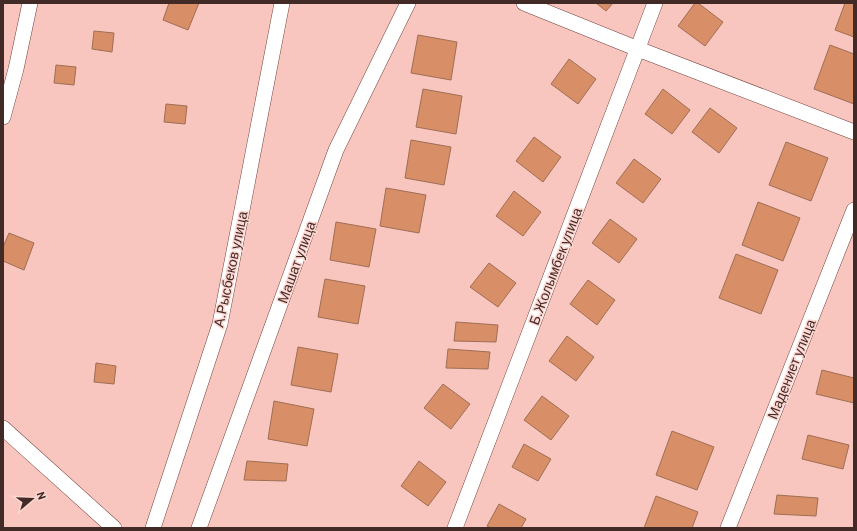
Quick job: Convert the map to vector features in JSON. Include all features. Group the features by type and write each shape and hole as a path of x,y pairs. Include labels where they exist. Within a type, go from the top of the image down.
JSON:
{"street":[{"path":"3,117 16,69 30,3"},
{"name":"А.Рысбеков улица","path":"153,528 220,324 282,3"},
{"name":"Машат улица","path":"199,528 336,150 408,3"},
{"path":"524,3 638,49 854,132"},
{"name":"Б.Жолымбек улица","path":"455,528 655,3"},
{"name":"Мадениет улица","path":"728,528 854,210"},
{"path":"3,428 114,528"}],"building":[{"path":"169,3 199,3 188,30 163,20"},
{"path":"596,3 613,3 606,11"},
{"path":"695,3 698,3 723,22 705,46 678,26"},
{"path":"845,3 854,3 854,37 835,30"},
{"path":"94,31 114,33 112,52 92,49"},
{"path":"418,35 457,42 451,80 411,73"},
{"path":"830,45 854,54 854,104 814,89"},
{"path":"569,59 596,79 578,104 551,84"},
{"path":"56,65 76,67 74,85 54,83"},
{"path":"423,89 462,96 456,134 416,127"},
{"path":"663,89 690,110 672,134 645,114"},
{"path":"166,104 187,106 185,124 164,122"},
{"path":"710,108 737,128 719,153 692,132"},
{"path":"534,137 561,157 543,182 516,161"},
{"path":"411,140 451,147 444,185 405,178"},
{"path":"786,142 828,158 811,201 769,185"},
{"path":"634,159 661,179 643,203 616,183"},
{"path":"386,188 426,195 419,233 380,226"},
{"path":"514,191 541,212 523,236 496,216"},
{"path":"758,202 800,218 783,261 742,245"},
{"path":"610,219 637,239 619,263 592,243"},
{"path":"336,222 376,229 369,267 330,260"},
{"path":"9,233 34,243 24,270 3,261 3,247"},
{"path":"736,254 778,270 761,314 719,298"},
{"path":"489,263 516,283 498,307 470,287"},
{"path":"325,279 365,286 358,324 318,317"},
{"path":"588,280 615,300 597,325 570,304"},
{"path":"456,322 498,325 496,342 454,341"},
{"path":"567,336 594,357 576,381 549,361"},
{"path":"298,347 338,354 331,392 291,385"},
{"path":"448,349 490,352 488,369 446,368"},
{"path":"96,363 116,366 114,384 94,382"},
{"path":"822,370 854,378 854,403 816,394"},
{"path":"443,384 470,404 451,429 424,408"},
{"path":"542,396 569,416 551,440 524,420"},
{"path":"274,401 314,409 307,446 268,439"},
{"path":"672,431 714,447 697,490 656,475"},
{"path":"808,435 849,445 843,469 802,459"},
{"path":"524,444 551,459 538,481 512,467"},
{"path":"247,461 288,464 286,481 244,480"},
{"path":"419,461 446,482 428,506 401,486"},
{"path":"777,495 818,498 816,516 774,514"},
{"path":"656,496 698,512 692,528 644,528"},
{"path":"499,504 526,519 521,528 491,528 487,526"}]}
